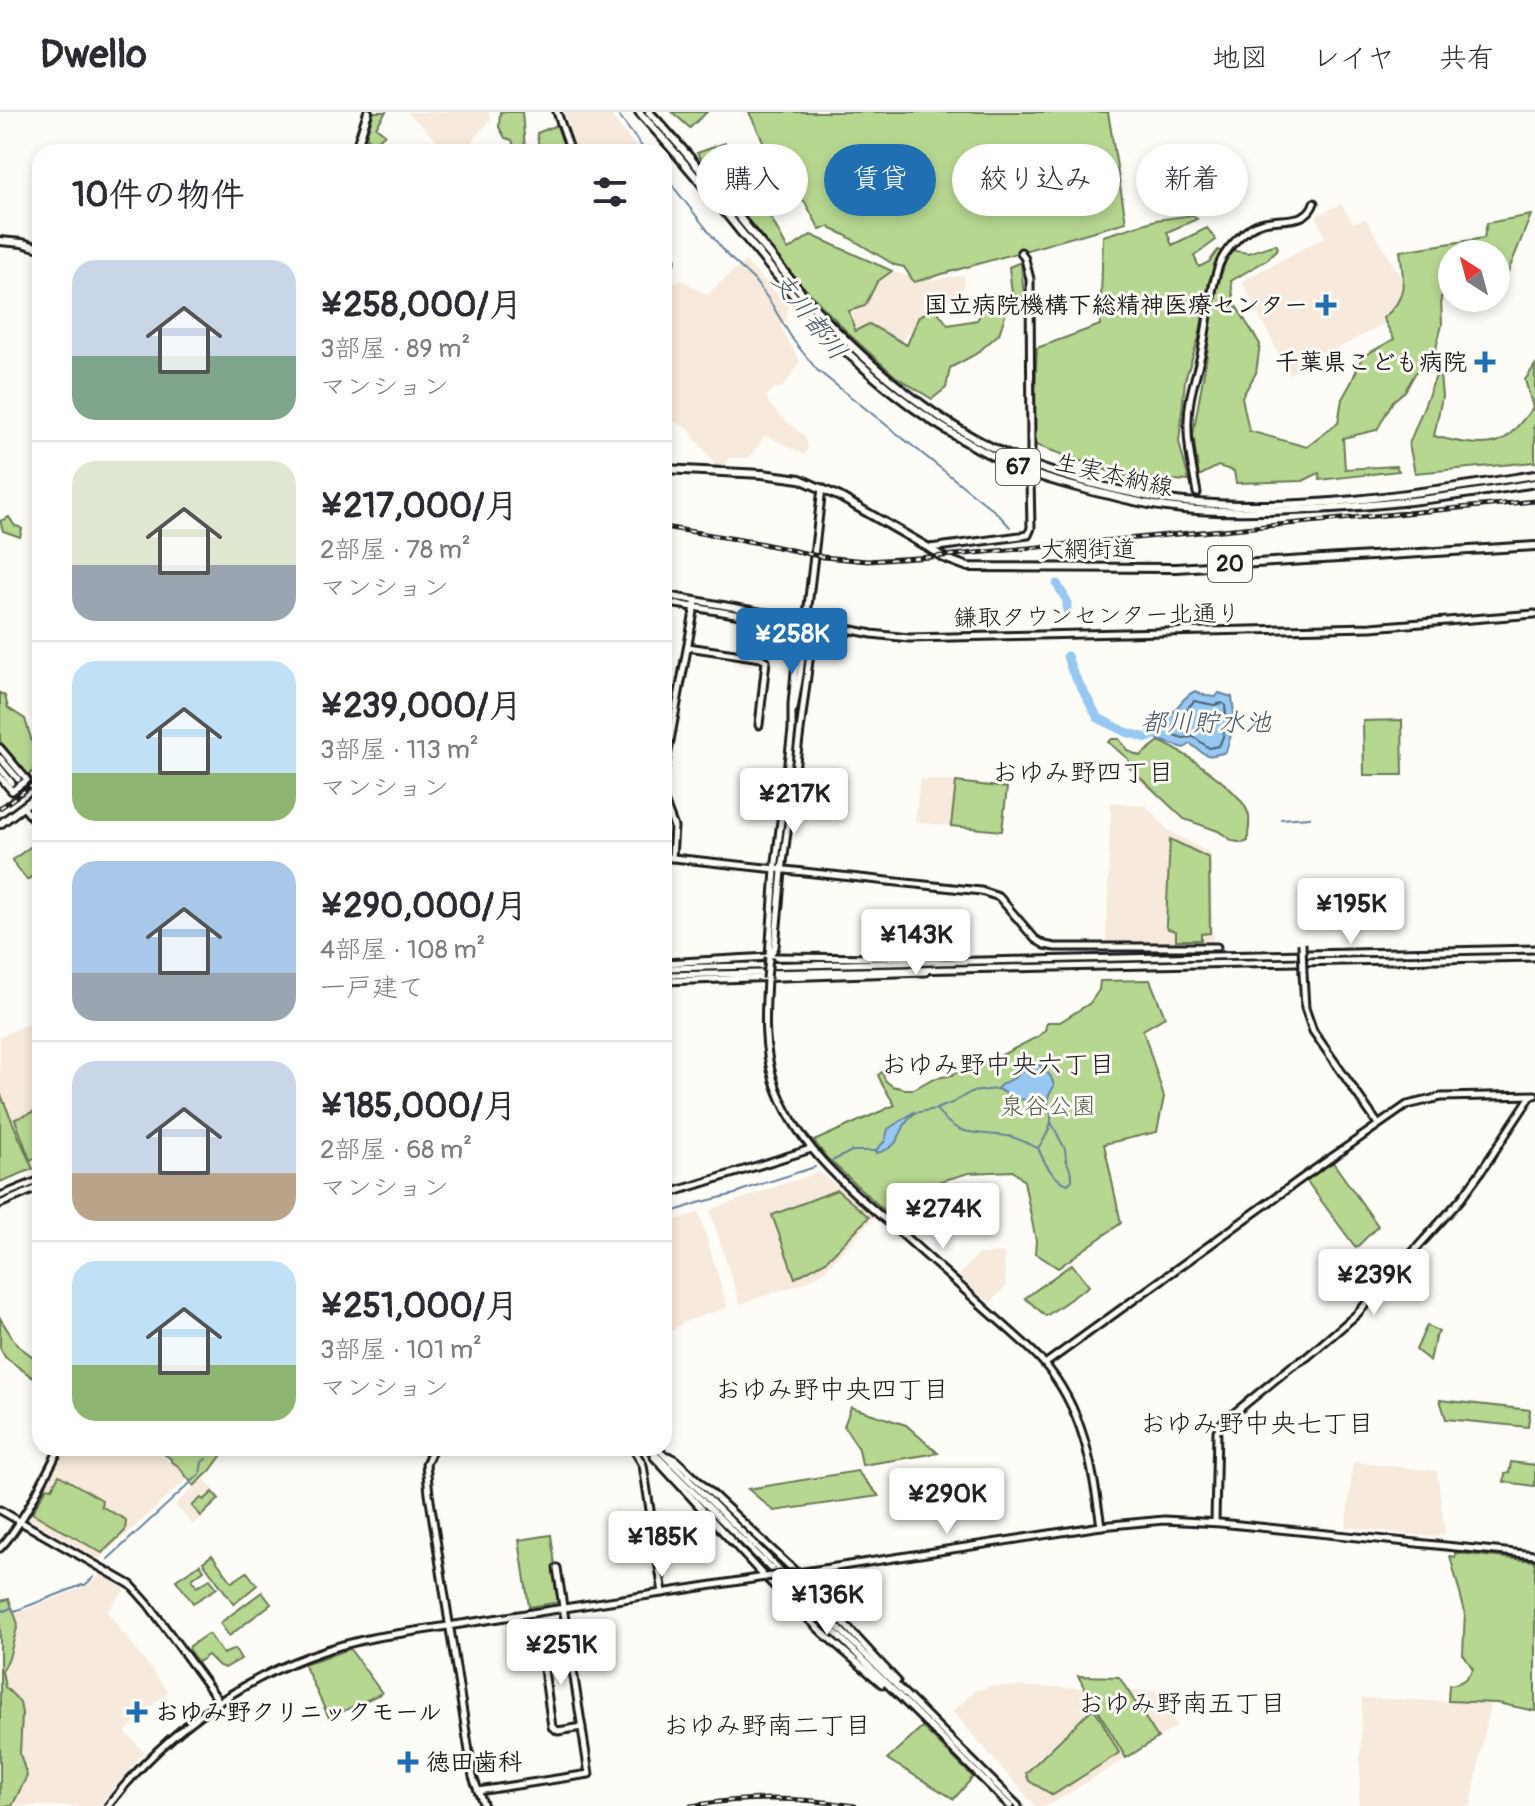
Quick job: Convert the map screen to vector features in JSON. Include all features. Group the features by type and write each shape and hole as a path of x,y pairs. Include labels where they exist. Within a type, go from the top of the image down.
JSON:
{"main road":[{"path":"358,144 368,112"},
{"name":"生実本納線","path":"639,112 668,144"},
{"name":"生実本納線","path":"649,112 796,287 869,362 931,411 971,436 1027,463 1089,483 1165,500 1248,505 1411,494 1535,475"},
{"name":"生実本納線","path":"672,148 793,294 848,353 898,397 941,427 986,453 1026,471 1140,502 1179,509 1233,512 1385,504 1535,483"},
{"path":"0,241 32,246"},
{"name":"大網街道","path":"672,469 790,476 822,488 952,562 968,567 1176,568 1535,546"},
{"path":"0,824 32,800"}],"street":[{"path":"557,112 568,144"},
{"path":"1197,493 1188,439 1188,410 1220,265 1227,251 1253,226 1263,221 1306,215 1314,203"},
{"path":"929,548 1028,535 1031,528 1030,279 1021,252"},
{"path":"792,715 800,674 822,488"},
{"path":"672,597 695,604"},
{"path":"672,603 814,625 778,870"},
{"path":"672,731 695,604"},
{"name":"鎌取タウンセンター北通り","path":"814,625 885,639 1371,627 1535,614"},
{"path":"800,622 778,870 775,947 769,957 767,979 764,1029 770,1065 784,1107 798,1131 825,1165 1045,1364 1067,1397 1087,1446 1101,1526"},
{"path":"688,647 766,661 759,725"},
{"path":"798,736 800,674"},
{"path":"0,748 27,780 12,791 0,777"},
{"path":"0,758 15,781 0,768"},
{"path":"23,807 32,818"},
{"path":"672,822 672,858 981,891 999,897 1035,939 1045,945 1217,947"},
{"path":"1302,943 1305,1008 1313,1031 1378,1124"},
{"path":"672,965 1535,949"},
{"path":"672,964 769,957 901,958 926,962"},
{"path":"672,978 1535,957"},
{"path":"672,978 767,979 914,974 943,969"},
{"path":"1045,1364 1407,1105 1441,1097 1533,1095"},
{"path":"1215,1522 1217,1431 1222,1423 1357,1314 1461,1199 1533,1095"},
{"path":"672,1193 811,1149"},
{"path":"0,1196 32,1183"},
{"path":"0,1204 32,1190"},
{"path":"0,1548 20,1521 56,1456"},
{"path":"429,1456 426,1473 473,1777 484,1806"},
{"path":"638,1456 643,1465 663,1593"},
{"path":"654,1456 765,1577 823,1633 895,1696 903,1696"},
{"path":"656,1456 1018,1806"},
{"path":"664,1456 1010,1806"},
{"path":"669,1456 797,1573 901,1686 903,1696"},
{"path":"0,1510 131,1585 219,1701"},
{"path":"108,1806 167,1741 219,1701 276,1669 332,1647 377,1637 1101,1526 1164,1520 1215,1522 1535,1555"},
{"path":"478,1791 589,1774 557,1568"},
{"path":"568,1642 542,1645 541,1648 552,1727 558,1731 582,1727"}],"shaded area":[{"path":"407,112 489,112 491,119 469,144 441,144"},
{"path":"564,112 608,112 634,144 574,144"},
{"path":"1341,204 1353,223 1366,219 1418,306 1289,374 1242,281 1325,237 1316,216"},
{"path":"745,261 788,306 786,320 781,327 800,361 783,387 774,389 766,396 782,418 805,436 808,446 805,455 765,435 749,458 728,458 725,467 715,468 688,429 672,420 672,286 680,279 707,295"},
{"path":"893,272 920,280 964,275 965,286 890,349 861,334 849,317 878,283"},
{"path":"920,779 956,782 951,826 915,822"},
{"path":"1111,802 1146,806 1169,831 1211,854 1213,944 1106,942"},
{"path":"32,1022 32,1167 0,1093 0,1037"},
{"path":"819,1172 875,1216 823,1272 807,1282 740,1304 710,1210"},
{"path":"699,1212 727,1307 684,1322 672,1330 672,1222"},
{"path":"1004,1253 1006,1286 990,1303 959,1276 978,1254"},
{"path":"60,1456 163,1456 177,1466 187,1479 99,1559 27,1515"},
{"path":"1353,1462 1437,1471 1445,1534 1438,1537 1346,1527"},
{"path":"203,1478 222,1499 193,1525 175,1505"},
{"path":"102,1574 125,1589 107,1612 168,1691 125,1732 144,1752 99,1806 12,1806 28,1776 21,1754 20,1702 5,1687 2,1671 18,1624 15,1614 89,1585"},
{"path":"992,1686 1085,1688 1126,1758 1048,1806 1035,1806 953,1712 975,1691"},
{"path":"1128,1691 1156,1691 1177,1726 1158,1738"},
{"path":"1362,1698 1490,1703 1471,1806 1359,1806"}],"green space":[{"path":"374,112 386,112 376,127 385,134 374,144 368,138 364,143"},
{"path":"500,112 522,112 525,144 513,144 512,140 505,138 499,127"},
{"path":"672,112 707,112 690,128"},
{"path":"749,112 1108,112 1113,144 952,144 952,216 1120,216 1120,185 1126,222 914,282 904,267 895,265 830,226 820,230 808,208 808,144 764,144"},
{"path":"560,124 566,144 538,144 537,133"},
{"path":"1531,215 1510,267 1510,240 1471,240 1484,238 1487,223"},
{"path":"743,216 770,216 788,250 811,235 892,271 877,282 865,306 849,311 855,331 869,324 907,345 919,316 935,308 948,325 977,320 994,294 1009,304 999,334 976,354 950,368 946,388 932,399 895,376 851,336 779,261"},
{"path":"1186,216 1197,219 1167,232 1172,245 1207,228 1216,240 1194,256 1199,267 1209,262 1218,250 1223,252 1209,281 1199,337 1185,380 1179,442 1189,481 1125,477 1033,444 1037,348 1100,325 1103,236 1156,220"},
{"path":"1276,244 1278,248 1268,259 1231,281 1234,303 1260,344 1256,373 1242,397 1249,431 1307,447 1338,423 1342,399 1362,357 1394,339 1383,318 1397,304 1400,296 1403,280 1400,251 1438,245 1438,312 1442,312 1442,325 1431,368 1416,372 1405,391 1393,401 1377,430 1343,438 1345,469 1396,466 1399,471 1320,480 1319,473 1303,481 1236,483 1234,471 1218,466 1199,476 1193,434 1214,298 1229,250 1248,253"},
{"path":"1021,262 1024,299 1012,293 1009,267"},
{"path":"1535,365 1535,462 1415,473 1409,444 1436,376 1440,374 1442,397 1434,436 1472,444 1492,443 1508,436 1533,408 1525,380"},
{"path":"9,517 15,526 22,529 20,537 3,531 0,521"},
{"path":"0,693 5,696 8,708 25,719 32,742 30,774 25,774 0,741"},
{"path":"1402,720 1403,775 1364,775 1363,721"},
{"path":"1119,739 1128,751 1140,756 1159,741 1211,773 1245,806 1249,816 1248,841 1233,841 1218,831 1184,819 1129,767 1128,759 1108,742"},
{"path":"956,782 1007,788 1002,831 951,826"},
{"path":"1170,839 1209,858 1210,933 1201,934 1201,940 1176,940 1176,931 1168,929 1166,925"},
{"path":"32,846 32,876 27,880 12,860"},
{"name":"泉谷公園","path":"1150,980 1165,1017 1143,1030 1164,1097 1157,1132 1104,1144 1121,1223 1058,1268 1035,1253 1036,1241 1024,1181 1013,1171 969,1173 926,1188 912,1189 893,1202 889,1215 827,1158 814,1141 895,1105 878,1075 882,1072 892,1086 914,1089 932,1079 992,1060 1039,1036 1047,1022 1060,1022 1090,1003 1099,990 1100,981"},
{"path":"0,1093 32,1169 0,1182"},
{"path":"32,1112 30,1160 15,1119"},
{"path":"1332,1161 1378,1226 1356,1248 1306,1180"},
{"path":"837,1190 869,1217 826,1261 795,1278 772,1215"},
{"path":"1072,1264 1089,1286 1046,1316 1025,1298"},
{"path":"0,1318 17,1345 32,1356 32,1377 5,1357 0,1348"},
{"path":"1427,1325 1439,1332 1430,1361 1416,1350"},
{"path":"1440,1400 1530,1410 1528,1427 1446,1419"},
{"path":"851,1407 906,1425 938,1453 862,1465 859,1449 844,1426"},
{"path":"167,1456 221,1456 194,1486"},
{"path":"1511,1462 1535,1465 1535,1486 1504,1482"},
{"path":"857,1471 879,1496 774,1511 748,1489"},
{"path":"59,1475 102,1500 101,1506 126,1520 125,1531 102,1553 32,1513 47,1487 52,1488"},
{"path":"213,1492 219,1499 201,1516 192,1506"},
{"path":"551,1535 560,1602 529,1607 519,1540"},
{"path":"1455,1553 1535,1561 1535,1711 1497,1703 1448,1701 1449,1685 1463,1680 1473,1669 1463,1654 1465,1612 1450,1556 1455,1557"},
{"path":"212,1555 232,1582 247,1572 257,1585 234,1604 203,1562"},
{"path":"200,1564 204,1570 192,1579 197,1587 210,1579 217,1588 193,1603 176,1580"},
{"path":"262,1592 271,1604 229,1636 220,1623"},
{"path":"9,1599 18,1624 9,1658 2,1671 5,1687 20,1702 20,1754 27,1776 12,1806 0,1806 0,1601"},
{"path":"207,1634 223,1654 235,1649 241,1659 225,1668 208,1655 198,1662 189,1650 190,1646"},
{"path":"350,1649 382,1693 329,1718 304,1664"},
{"path":"1078,1676 1119,1677 1158,1738 1126,1758"},
{"path":"1093,1708 1119,1753 1053,1795 1029,1781 1026,1773"},
{"path":"922,1727 973,1777 954,1799 887,1759"}],"water":[{"name":"都川貯水池","path":"1195,691 1206,696 1216,697 1219,693 1232,697 1235,721 1226,752 1207,755 1191,744 1184,748 1159,740 1148,730 1152,724 1158,728"},
{"path":"1029,1065 1041,1065 1051,1077 1054,1086 1048,1102 1038,1098 1022,1099 997,1089"},
{"path":"914,1112 896,1142 876,1153 885,1141 888,1129"}],"waterway":[{"name":"支川都川","path":"616,112 640,144"},
{"name":"支川都川","path":"672,185 728,256 754,280 793,340 817,370 997,513 1010,527"},
{"name":"支川都川","path":"1057,584 1067,601 1067,610"},
{"name":"支川都川","path":"1067,656 1098,718 1147,738 1165,731"},
{"path":"1281,819 1310,817"},
{"path":"914,1113 936,1109 971,1092 997,1089"},
{"path":"1038,1148 1050,1126 1051,1114 1047,1102"},
{"path":"936,1109 944,1119 960,1129 1011,1137 1038,1148 1053,1174 1068,1184 1072,1175 1065,1149 1051,1122"},
{"path":"832,1161 852,1151 876,1151"},
{"path":"672,1212 815,1167"},
{"path":"108,1559 200,1474 202,1462 207,1458"},
{"path":"0,1609 11,1608 15,1611 85,1585 94,1577"}],"tunnel":[{"path":"21,783 32,796"},
{"path":"16,787 32,807"}],"railway":[{"path":"672,528 823,557 867,561 1535,501"},
{"path":"0,808 32,786"},
{"path":"691,1806 773,1799 855,1806"}],"place":[{"name":"国立病院機構下総精神医療センター","path":"1326,305"},
{"name":"千葉県こども病院","path":"1485,362"},
{"name":"おゆみ野クリニックモール","path":"137,1712"},
{"name":"徳田歯科","path":"408,1762"}],"district":[{"name":"おゆみ野四丁目","path":"1083,773"},
{"name":"おゆみ野中央六丁目","path":"998,1065"},
{"name":"おゆみ野中央四丁目","path":"832,1390"},
{"name":"おゆみ野中央七丁目","path":"1257,1424"},
{"name":"おゆみ野南五丁目","path":"1182,1704"},
{"name":"おゆみ野南二丁目","path":"767,1726"}]}
